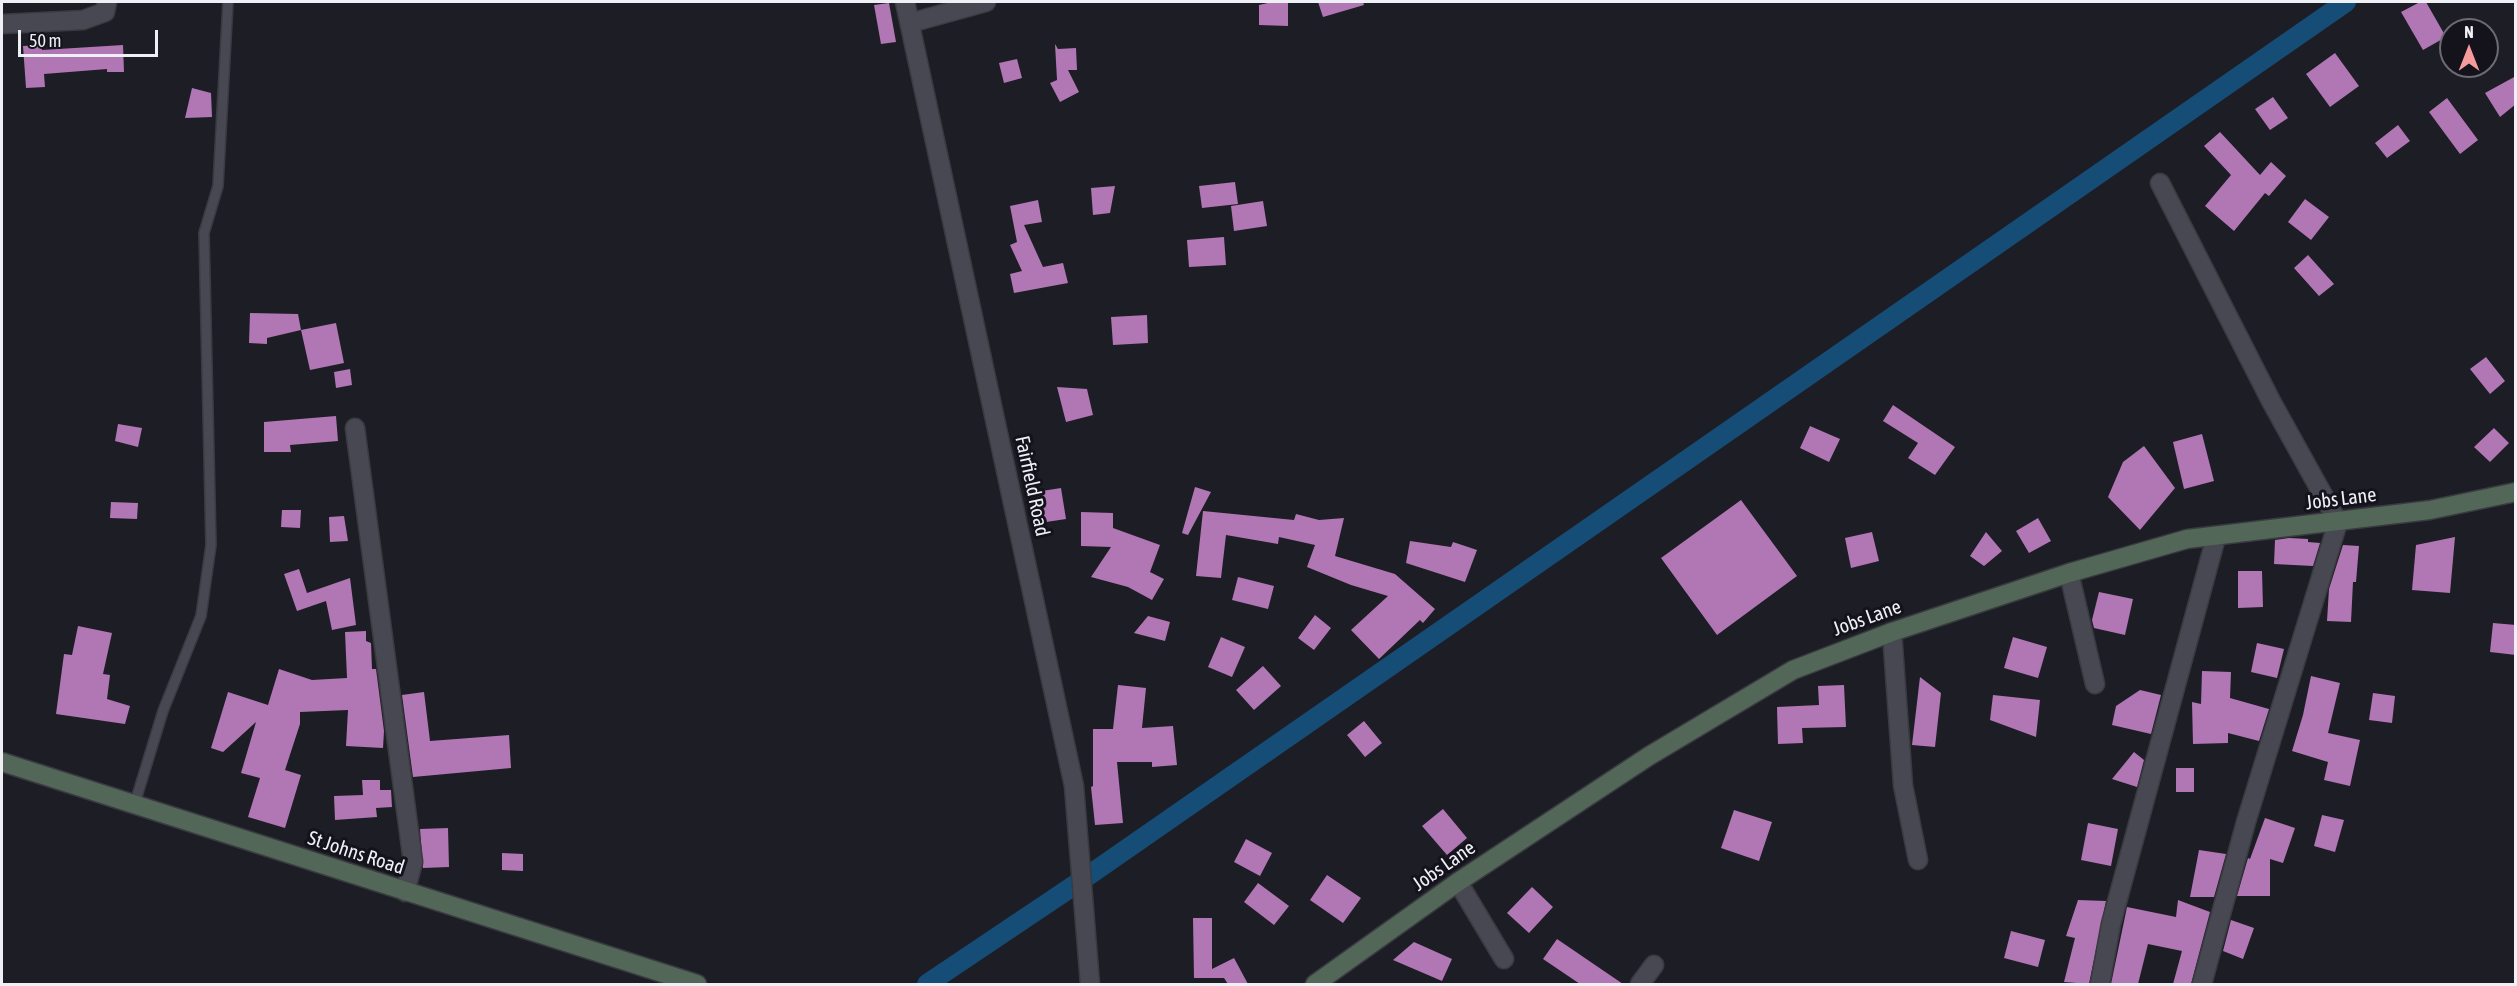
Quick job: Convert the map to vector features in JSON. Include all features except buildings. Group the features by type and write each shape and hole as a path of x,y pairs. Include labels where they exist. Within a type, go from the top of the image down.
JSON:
{"street":[{"path":"2,24 83,20 105,12 107,2"},
{"name":"Fairfield Road","path":"905,2 1074,786 1090,984"},
{"path":"910,23 986,2"},
{"path":"2160,183 2271,401 2338,522 2246,822 2202,984"},
{"path":"355,428 413,862 405,892"},
{"name":"Jobs Lane","path":"1315,984 1458,882 1649,756 1793,670 1892,632 2069,573 2187,539 2430,510 2516,492"},
{"path":"2100,984 2111,924 2216,537"},
{"path":"2069,573 2095,684"},
{"path":"1892,632 1903,785 1918,860"},
{"name":"St Johns Road","path":"2,762 697,984"},
{"path":"1458,882 1504,959"},
{"path":"1640,984 1654,965"}],"lane":[{"path":"134,806 163,711 201,616 211,545 204,233 218,186 228,2"}],"waterway":[{"path":"927,984 1082,880 2346,2"}]}
